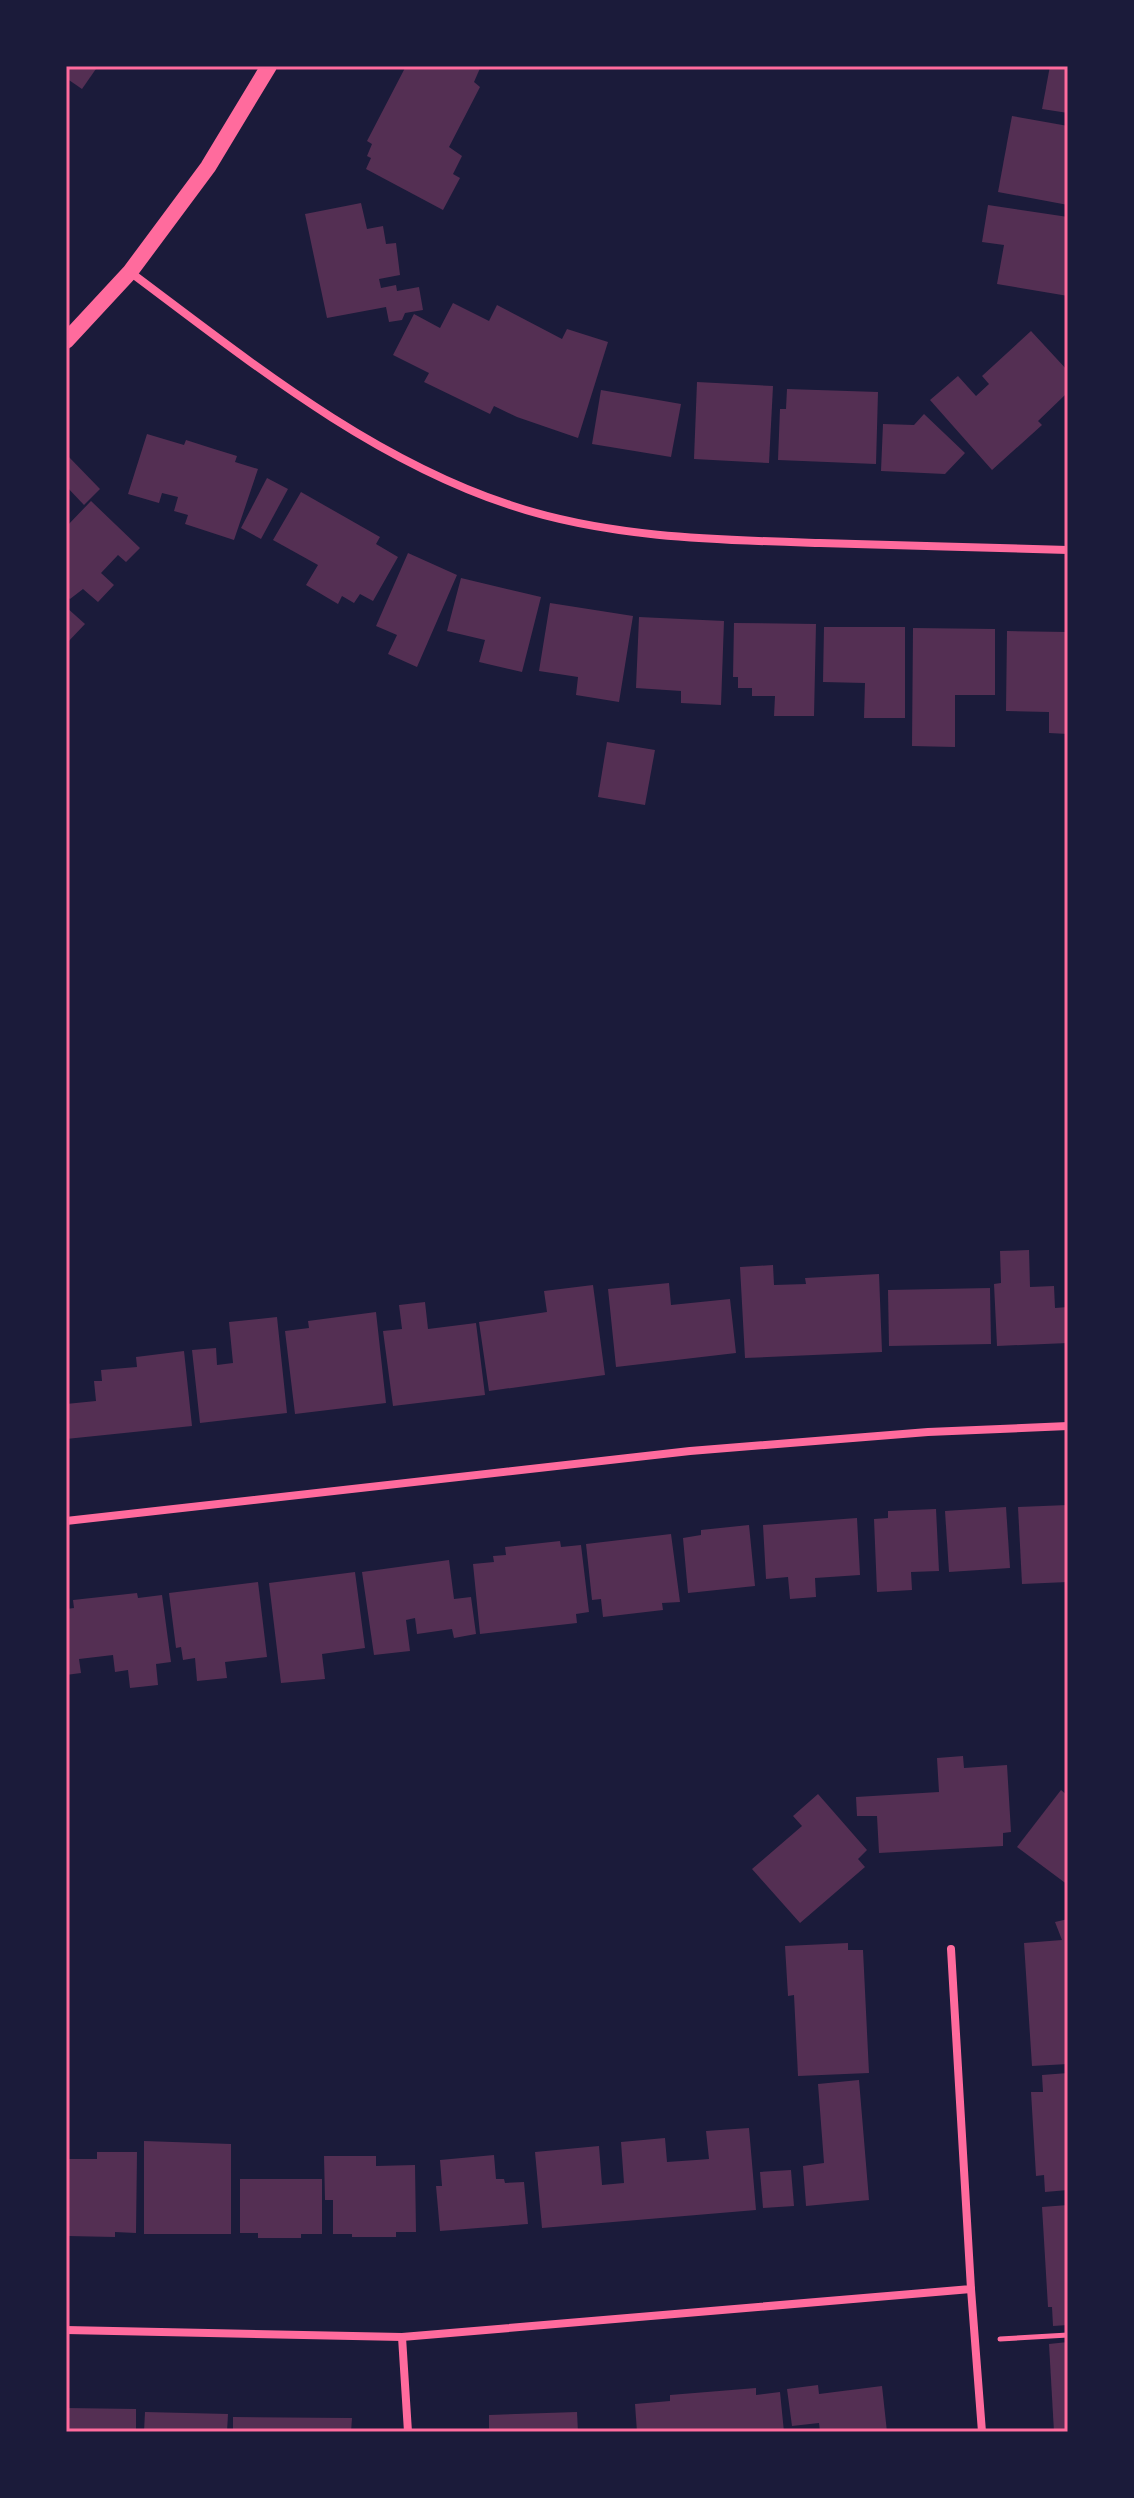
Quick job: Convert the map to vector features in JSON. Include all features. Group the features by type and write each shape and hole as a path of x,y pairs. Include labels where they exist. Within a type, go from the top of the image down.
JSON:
{"main road":[{"path":"66,341 130,272 208,167 269,66"}],"street":[{"path":"130,272 276,381 353,430 435,474 510,505 585,524 735,541 1068,550"},
{"path":"66,1521 690,1451 928,1432 1068,1426"},
{"path":"951,1949 982,2432"},
{"path":"66,2330 402,2337 971,2289"},
{"path":"402,2337 408,2432"}],"path":[{"path":"975,2340 1068,2335"}],"building":[{"path":"66,66 98,66 82,89 66,78"},
{"path":"406,66 481,66 474,82 480,87 449,147 462,156 453,174 460,178 443,210 366,169 372,144 367,141"},
{"path":"1050,66 1068,66 1068,113 1042,109"},
{"path":"1012,116 1068,126 1068,205 998,192"},
{"path":"361,203 367,229 383,226 386,244 396,243 400,275 379,279 381,288 396,285 397,291 419,287 423,310 405,313 402,320 389,322 386,307 327,318 305,214"},
{"path":"988,205 1068,217 1068,296 997,284 1004,245 982,242"},
{"path":"453,303 489,321 497,305 562,339 567,329 608,342 578,438 494,406 490,414 424,382 429,373 393,355 414,314 440,328"},
{"path":"1031,331 1068,371 1065,395 1038,421 1042,425 992,470 930,400 958,376 976,396 989,384 982,376"},
{"path":"697,382 773,386 769,463 694,459"},
{"path":"787,389 878,392 876,464 778,460 780,409 786,409"},
{"path":"601,390 681,404 671,457 592,444"},
{"path":"924,414 965,453 945,474 881,471 883,424 914,425"},
{"path":"147,434 184,445 186,440 237,456 235,462 258,469 234,540 185,524 188,515 174,511 178,497 162,493 159,503 128,494"},
{"path":"66,454 100,489 84,505 66,486"},
{"path":"267,478 288,489 261,539 241,528"},
{"path":"301,492 380,537 376,544 398,557 373,601 360,594 354,603 342,596 338,604 306,585 318,565 273,540"},
{"path":"91,501 140,548 126,562 118,555 101,573 114,585 98,602 83,589 70,599 66,596 66,527"},
{"path":"408,553 457,575 417,667 388,654 397,635 376,626"},
{"path":"461,578 541,597 522,672 479,662 485,640 447,631"},
{"path":"550,603 633,616 619,702 576,695 578,677 539,671"},
{"path":"66,607 85,624 66,644"},
{"path":"639,617 724,621 721,705 681,703 681,691 636,688"},
{"path":"734,623 816,624 814,716 774,716 775,696 752,696 752,688 738,688 738,677 733,677"},
{"path":"824,627 905,627 905,718 864,718 865,683 823,682"},
{"path":"913,628 995,629 995,695 955,695 955,747 912,746"},
{"path":"1007,631 1068,632 1068,734 1049,733 1049,712 1006,711"},
{"path":"607,742 655,750 645,805 598,797"},
{"path":"1029,1250 1030,1287 1054,1286 1055,1308 1068,1307 1068,1343 997,1346 994,1284 1001,1283 1000,1251"},
{"path":"773,1265 774,1285 806,1284 805,1278 879,1274 882,1352 745,1358 740,1267"},
{"path":"669,1283 671,1305 730,1299 736,1353 616,1367 608,1289"},
{"path":"593,1285 605,1375 489,1391 479,1322 547,1312 544,1291"},
{"path":"990,1288 991,1344 889,1346 888,1290"},
{"path":"425,1302 428,1329 476,1323 485,1395 393,1406 383,1331 402,1329 399,1305"},
{"path":"376,1312 386,1403 295,1414 285,1331 309,1328 308,1321"},
{"path":"277,1317 287,1413 200,1423 192,1350 216,1348 217,1365 233,1363 229,1322"},
{"path":"184,1351 192,1426 66,1439 66,1404 96,1401 94,1381 102,1381 101,1370 137,1367 136,1357"},
{"path":"1068,1505 1068,1582 1022,1584 1018,1507"},
{"path":"1006,1507 1010,1568 949,1572 945,1511"},
{"path":"936,1509 939,1571 911,1572 912,1590 877,1592 874,1519 888,1518 888,1511"},
{"path":"857,1518 860,1575 815,1578 816,1597 790,1599 788,1577 766,1579 763,1525"},
{"path":"749,1525 755,1586 688,1593 683,1538 701,1535 701,1530"},
{"path":"671,1534 680,1602 662,1603 663,1610 603,1617 601,1599 592,1600 586,1544"},
{"path":"560,1541 561,1547 581,1545 589,1612 576,1614 577,1623 480,1634 473,1564 494,1562 493,1556 506,1555 505,1547"},
{"path":"449,1560 454,1599 471,1597 476,1634 454,1638 452,1629 417,1634 415,1618 406,1620 410,1651 374,1655 362,1572"},
{"path":"355,1572 365,1648 322,1654 325,1679 281,1683 269,1583"},
{"path":"258,1582 267,1657 225,1662 227,1678 197,1681 195,1658 183,1660 181,1647 176,1648 169,1593"},
{"path":"137,1593 138,1598 162,1595 171,1662 156,1664 158,1685 130,1688 128,1670 115,1672 113,1655 79,1659 81,1673 66,1675 66,1609 74,1608 73,1600"},
{"path":"963,1756 964,1768 1007,1765 1011,1832 1003,1833 1003,1846 879,1853 877,1816 857,1816 856,1797 939,1792 937,1758"},
{"path":"1061,1790 1068,1796 1068,1885 1017,1847"},
{"path":"818,1794 867,1850 858,1859 865,1867 800,1923 752,1869 802,1826 793,1816"},
{"path":"1068,1919 1068,2064 1032,2066 1024,1943 1062,1940 1055,1922"},
{"path":"848,1943 848,1950 863,1950 869,2073 798,2076 794,1995 788,1996 785,1946"},
{"path":"1068,2073 1068,2190 1045,2192 1044,2175 1036,2176 1031,2092 1043,2092 1042,2075"},
{"path":"859,2080 869,2200 806,2206 803,2166 824,2163 818,2084"},
{"path":"749,2128 756,2210 542,2228 535,2152 599,2146 602,2185 624,2183 621,2142 665,2138 667,2162 709,2159 706,2131"},
{"path":"144,2141 231,2144 231,2234 144,2234"},
{"path":"97,2152 137,2152 136,2233 115,2232 115,2237 68,2236 66,2159 97,2159"},
{"path":"494,2155 496,2179 504,2179 505,2183 524,2182 528,2224 440,2231 436,2186 442,2186 440,2160"},
{"path":"324,2156 376,2156 376,2166 415,2165 416,2232 396,2232 396,2237 333,2234 333,2200 325,2200"},
{"path":"791,2170 794,2206 763,2208 760,2172"},
{"path":"240,2179 322,2179 322,2234 301,2234 301,2238 258,2238 258,2233 240,2233"},
{"path":"1068,2205 1068,2325 1053,2326 1052,2307 1048,2307 1042,2207"},
{"path":"1068,2342 1068,2432 1054,2432 1049,2344"},
{"path":"818,2385 819,2394 882,2386 887,2432 820,2432 819,2423 792,2426 787,2389"},
{"path":"756,2388 756,2395 780,2392 784,2432 637,2432 635,2404 670,2401 670,2395"},
{"path":"66,2408 136,2409 136,2432 66,2432"},
{"path":"145,2412 228,2414 227,2432 144,2432"},
{"path":"577,2412 578,2432 489,2432 489,2415"},
{"path":"233,2417 352,2418 351,2432 233,2432"}]}
